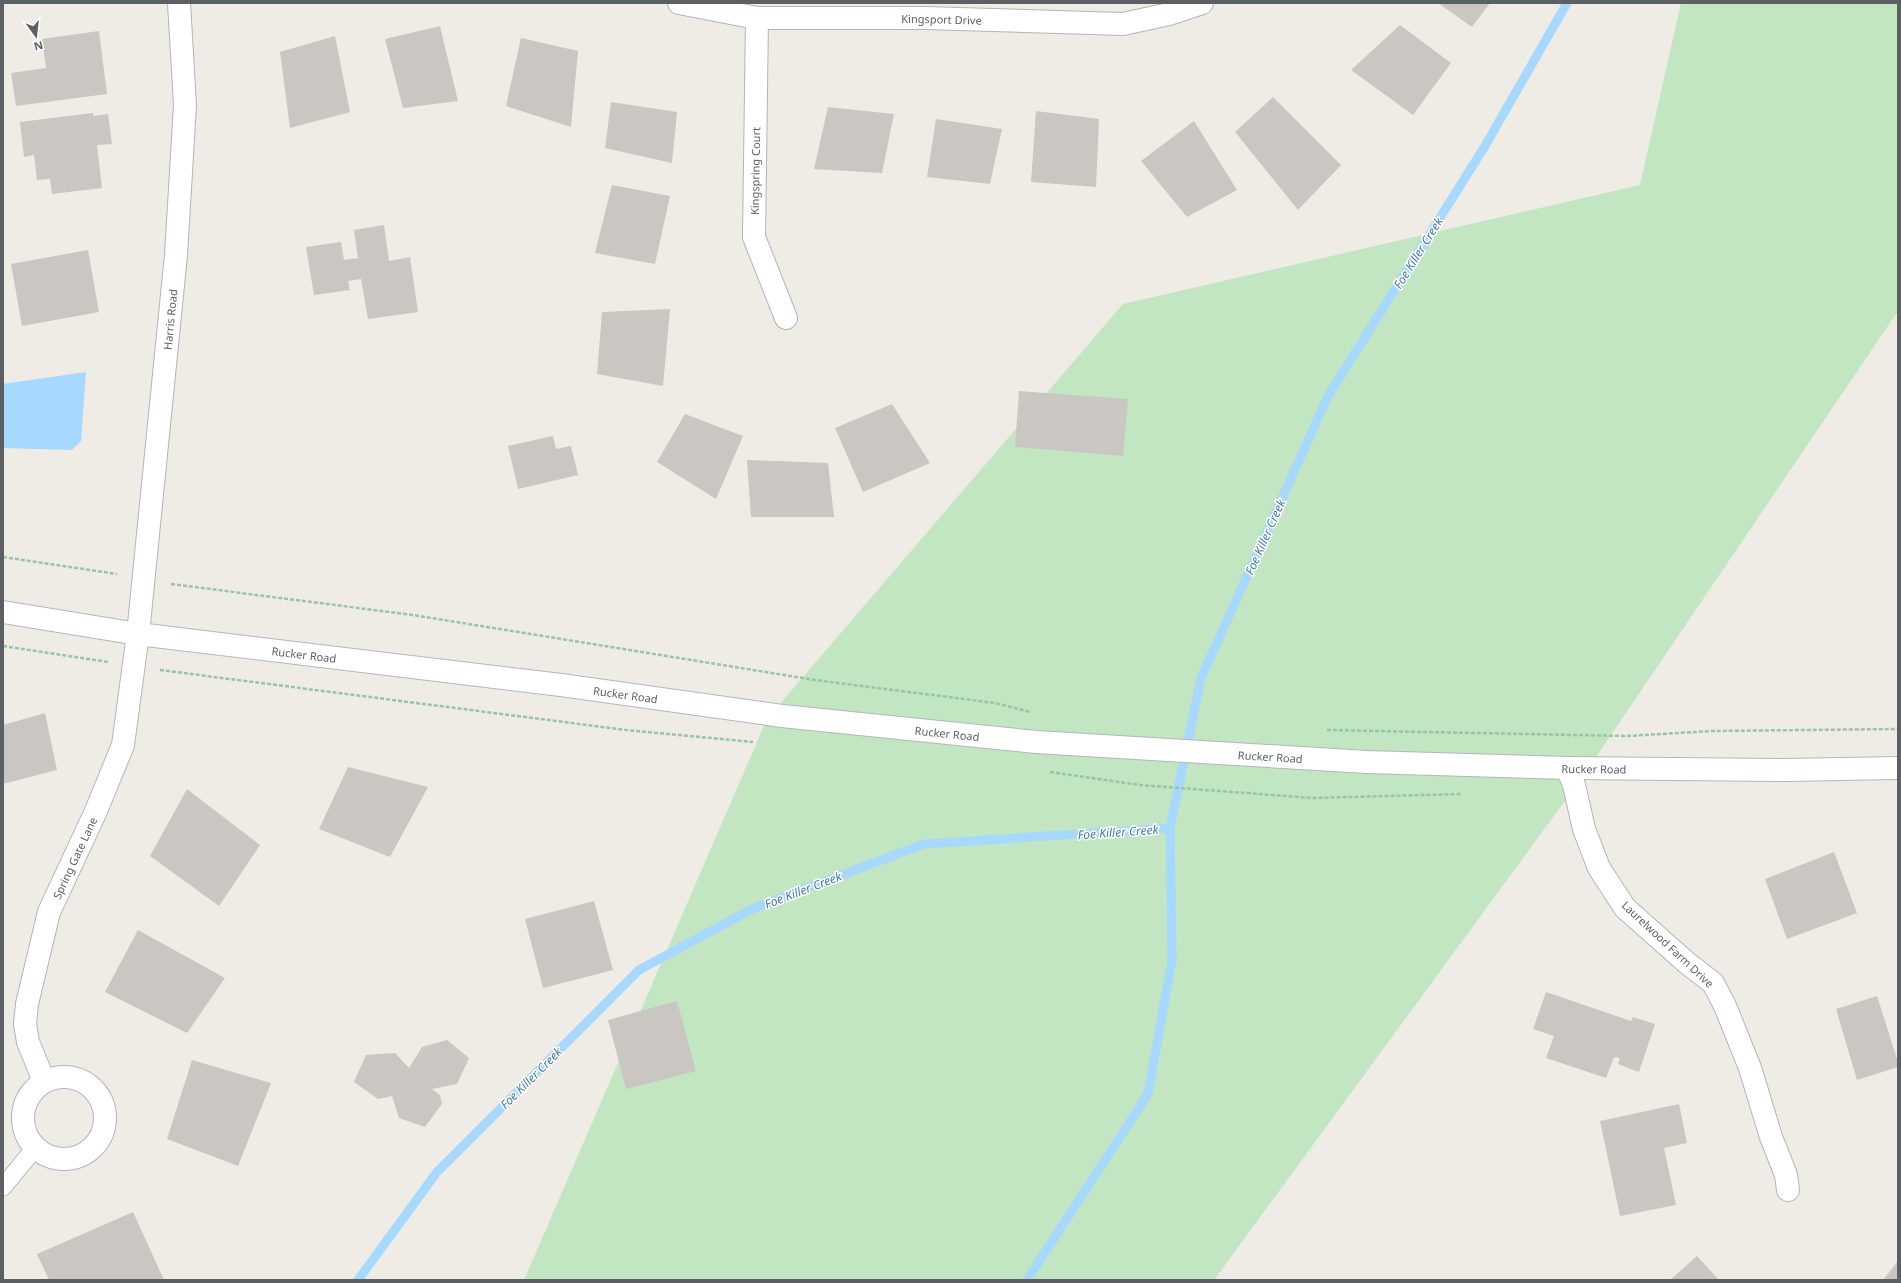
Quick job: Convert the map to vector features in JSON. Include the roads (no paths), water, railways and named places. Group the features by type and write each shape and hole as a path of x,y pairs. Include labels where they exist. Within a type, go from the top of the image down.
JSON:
{"street":[{"name":"Harris Road","path":"138,634 164,386 177,231 185,105 179,3"},
{"name":"Kingsport Drive","path":"680,3 757,18 926,10 1123,24 1169,14 1202,3"},
{"name":"Kingspring Court","path":"757,18 754,237 786,318"},
{"name":"Rucker Road","path":"3,612 138,634 561,685 782,716 1036,742 1140,750 1367,762 1567,768 1785,770 1898,768"},
{"name":"Spring Gate Lane","path":"44,1081 28,1042 25,1024 27,1004 49,912 96,812 123,745 138,634"},
{"name":"Laurelwood Farm Drive","path":"1567,768 1574,785 1584,829 1599,868 1625,908 1687,963 1713,983 1725,1006 1750,1068 1786,1175 1788,1190"},
{"path":"64,1076 84,1082 99,1095 105,1114 103,1127 102,1133 90,1150 72,1159 52,1158 35,1148 26,1135 22,1120 24,1104 32,1091 44,1081 64,1076"}],"lane":[{"path":"3,1187 35,1148"}],"water":[{"path":"86,372 81,441 72,450 3,448 3,384"}],"waterway":[{"name":"Foe Killer Creek","path":"358,1280 437,1172 639,970 754,908 924,844 1170,828 1201,678 1328,396 1485,146 1567,3"},
{"path":"1027,1280 1148,1094 1172,960 1170,828"}]}
